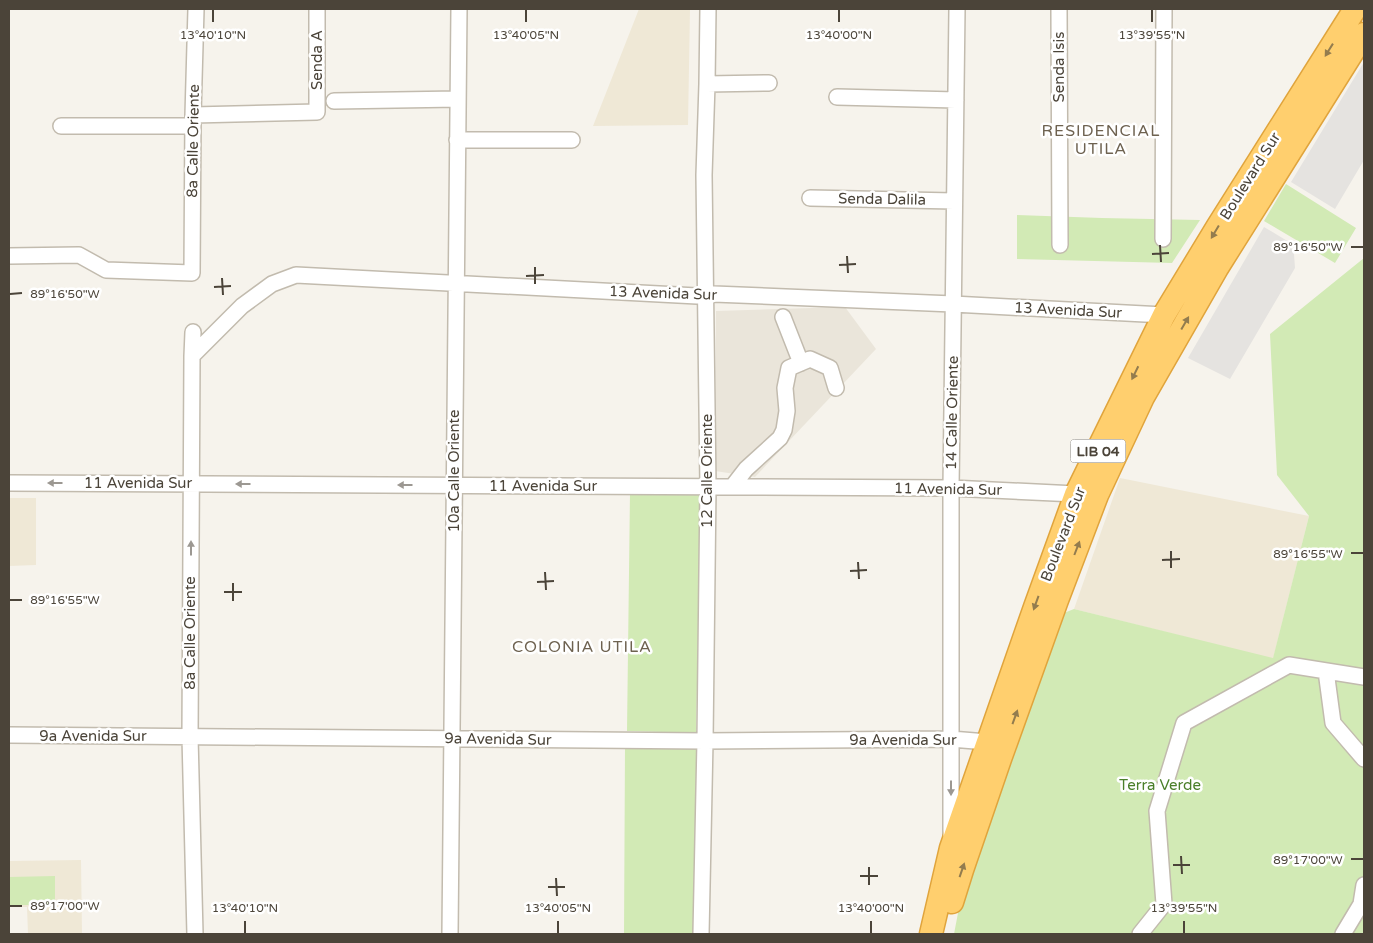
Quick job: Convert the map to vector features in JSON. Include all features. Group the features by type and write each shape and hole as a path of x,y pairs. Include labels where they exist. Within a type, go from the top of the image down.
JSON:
{"highway":[{"name":"Boulevard Sur","path":"930,934 951,848 1076,494 1164,315 1355,9"},
{"name":"Boulevard Sur","path":"945,934 962,870 1057,600 1097,495 1143,397 1217,268 1364,34"}],"street":[{"name":"8a Calle Oriente","path":"9,256 79,255 106,270 192,273 196,9"},
{"name":"Senda A","path":"193,121 317,112 317,9"},
{"name":"10a Calle Oriente","path":"450,934 458,9"},
{"name":"12 Calle Oriente","path":"701,934 708,487 704,175 708,9"},
{"name":"14 Calle Oriente","path":"951,848 951,488 957,9"},
{"name":"Senda Isis","path":"1059,9 1060,244"},
{"path":"1163,239 1164,9"},
{"path":"707,84 769,83"},
{"path":"837,97 956,100"},
{"path":"334,101 458,99"},
{"path":"61,126 193,121"},
{"path":"457,140 572,140"},
{"name":"Senda Dalila","path":"810,198 954,201"},
{"name":"13 Avenida Sur","path":"192,356 242,306 272,284 296,274 697,296 714,294 1164,315"},
{"path":"783,317 801,363"},
{"name":"8a Calle Oriente","path":"193,332 190,737 195,934"},
{"path":"732,487 746,469 780,438 784,430 787,411 784,388 790,368 810,360 830,368 836,388"},
{"name":"11 Avenida Sur","path":"9,483 951,488 1076,494"},
{"path":"1140,934 1164,904 1157,810 1184,723 1289,665 1364,677"},
{"path":"1326,671 1333,723 1364,759"},
{"name":"9a Avenida Sur","path":"9,735 673,741 951,739 987,742"},
{"path":"1343,934 1361,904 1364,885"}],"shaded area":[{"path":"639,9 690,9 688,125 593,126"},
{"path":"1364,62 1364,160 1335,209 1291,182"},
{"path":"1264,227 1289,242 1294,254 1295,268 1230,379 1188,358"},
{"path":"845,307 876,349 755,477 715,471 716,311"},
{"path":"1120,478 1309,516 1273,659 1074,609"},
{"path":"9,498 36,498 36,565 9,566"},
{"path":"81,860 82,934 28,934 27,907 9,907 9,861"}],"green space":[{"path":"1286,184 1356,228 1335,263 1264,221"},
{"path":"1017,215 1200,220 1172,263 1017,259"},
{"name":"Terra Verde","path":"1364,258 1364,934 954,934 962,892 1064,613 1074,609 1273,658 1309,516 1277,475 1270,334"},
{"path":"630,493 701,495 696,733 627,731"},
{"path":"625,748 698,749 695,934 624,934"},
{"path":"55,876 55,905 9,905 9,877"}],"district":[{"name":"RESIDENCIAL UTILA","path":"1101,139"},
{"name":"COLONIA UTILA","path":"582,646"}]}
